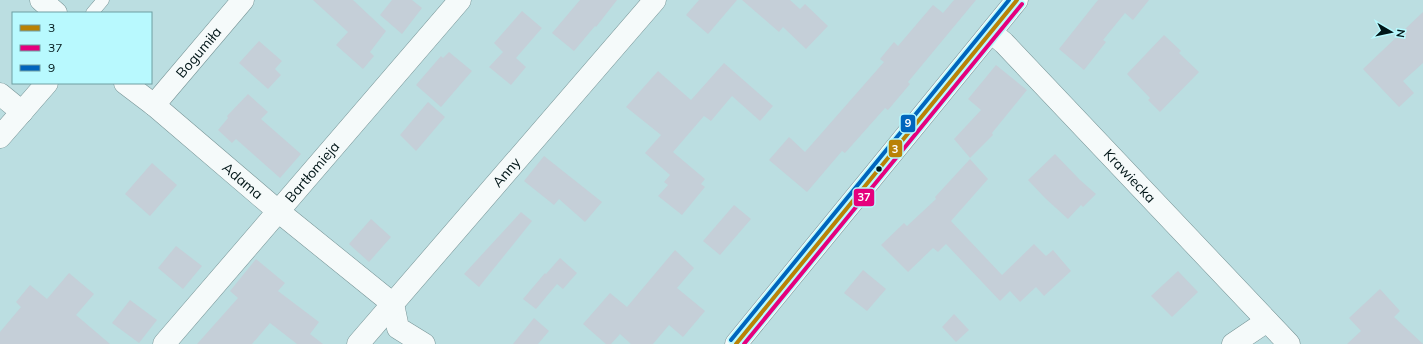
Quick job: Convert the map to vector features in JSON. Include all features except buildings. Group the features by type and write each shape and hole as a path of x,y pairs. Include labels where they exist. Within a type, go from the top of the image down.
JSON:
{"street":[{"path":"41,0 55,12"},
{"name":"Bogumiła","path":"154,106 244,0"},
{"name":"Bartłomieja","path":"164,344 460,0"},
{"name":"Anny","path":"358,344 655,0"},
{"path":"736,344 1017,0"},
{"name":"Krawiecka","path":"991,32 1004,43 1289,344"},
{"path":"0,137 46,84"},
{"name":"Adama","path":"126,84 392,304"},
{"path":"0,94 22,112"},
{"path":"392,304 398,328 424,344"},
{"path":"1233,344 1267,321"}],"lane":[{"path":"93,12 103,0"}],"transit line":[{"name":"9","path":"731,340 1009,0"},
{"name":"3","path":"736,344 1017,0"},
{"name":"37","path":"744,344 1022,4"}]}
